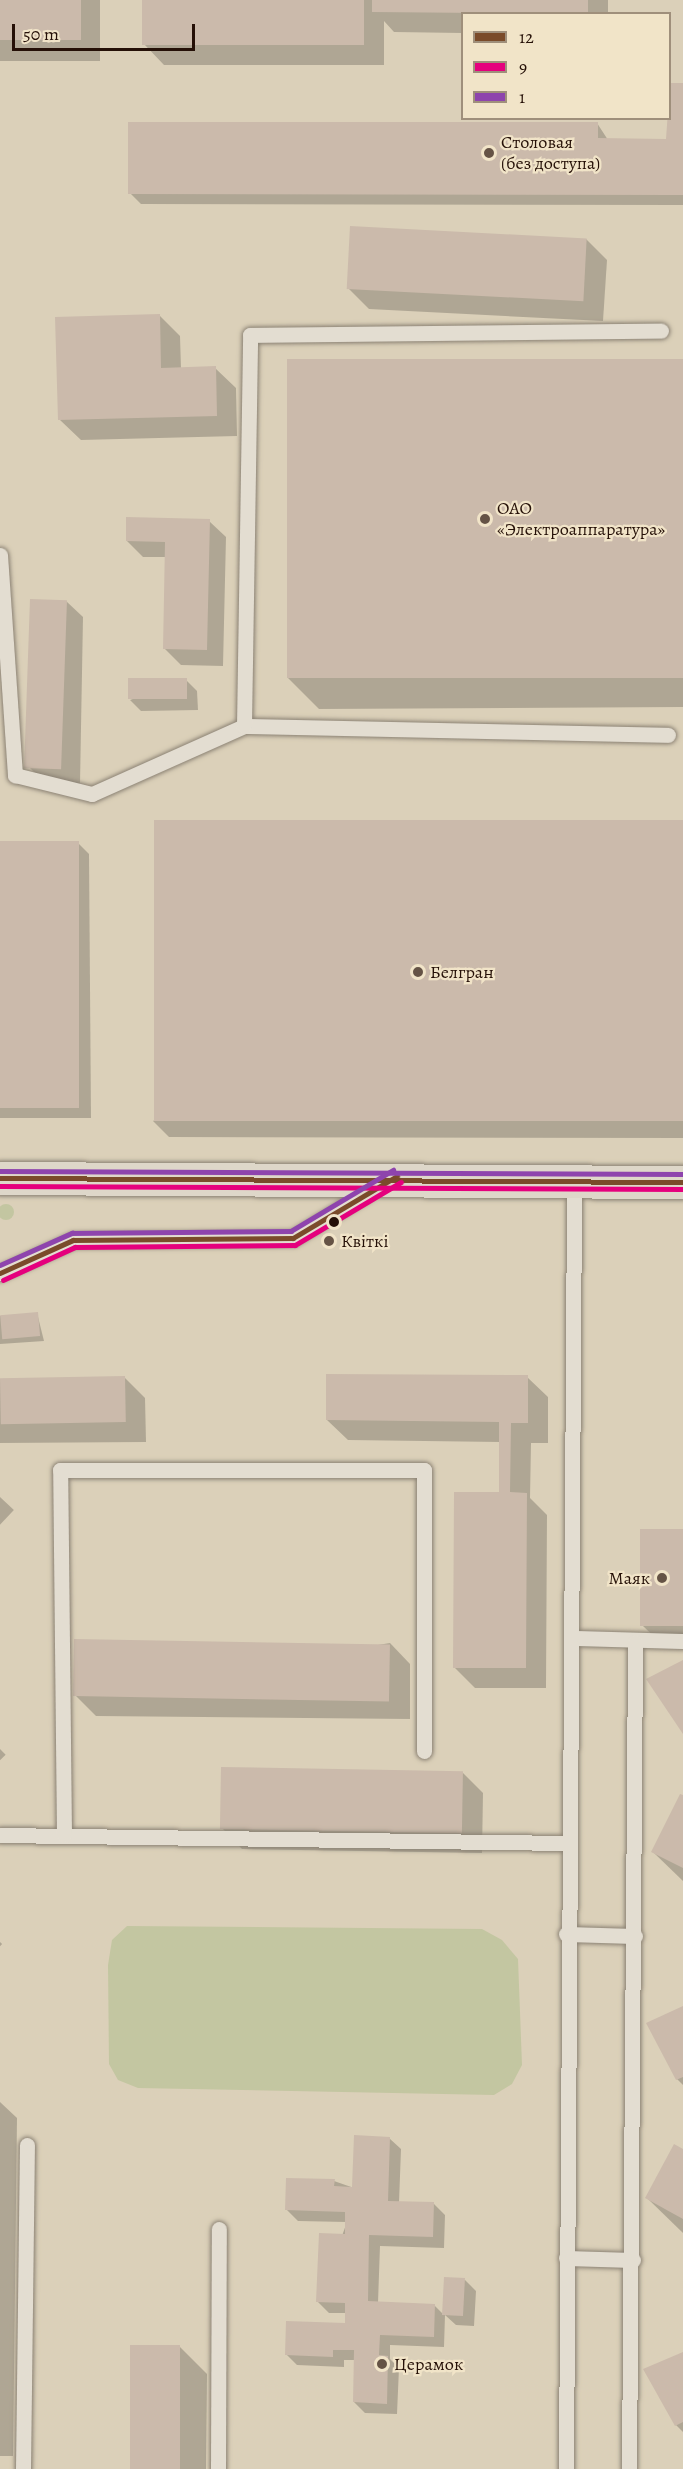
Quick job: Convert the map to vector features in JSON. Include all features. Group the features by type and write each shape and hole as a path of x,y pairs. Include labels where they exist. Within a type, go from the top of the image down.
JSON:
{"main road":[{"path":"0,1178 397,1176 683,1182"}],"lane":[{"path":"244,726 250,335 661,331"},
{"path":"0,555 15,775 92,795 244,726 668,735"},
{"path":"0,1273 73,1240 293,1238 397,1176"},
{"path":"566,2469 566,1934 575,1638 574,1180"},
{"path":"64,1835 60,1470 424,1470 424,1751"},
{"path":"575,1638 635,1642 683,1641"},
{"path":"629,2469 633,2260 635,1642"},
{"path":"0,1834 568,1843"},
{"path":"566,1934 635,1936"},
{"path":"23,2469 27,2145"},
{"path":"218,2469 219,2229"},
{"path":"566,2258 633,2260"}],"green space":[{"path":"6,1204 12,1206 12,1218 6,1220 0,1218 0,1206"},
{"path":"127,1926 482,1929 502,1940 518,1959 522,2065 512,2084 494,2095 138,2088 118,2080 109,2064 108,1965 112,1940"}],"building":[{"path":"0,0 81,0 81,40 0,40"},
{"path":"142,0 364,0 364,45 142,45"},
{"path":"372,0 588,0 588,12 372,12"},
{"path":"671,83 683,83 683,195 128,194 128,122 598,122 598,138 666,139 667,120 671,120"},
{"path":"350,226 587,238 583,301 347,289"},
{"path":"160,314 161,368 216,366 217,416 58,420 55,317"},
{"name":"ОАО «Электроаппаратура»","path":"287,359 683,359 683,678 287,678"},
{"path":"126,517 210,519 207,650 163,649 165,542 126,541"},
{"path":"30,599 67,600 61,769 24,768"},
{"path":"128,678 187,678 187,699 128,699"},
{"name":"Белгран","path":"154,820 683,820 683,1121 154,1121"},
{"path":"0,841 79,841 79,1108 0,1108"},
{"path":"38,1312 40,1336 2,1339 0,1315"},
{"path":"326,1374 528,1375 528,1423 511,1423 510,1492 527,1493 526,1668 453,1668 454,1492 499,1492 499,1422 326,1420"},
{"path":"125,1376 126,1422 1,1424 0,1378"},
{"name":"Маяк","path":"640,1529 683,1529 683,1626 640,1626"},
{"path":"74,1639 390,1645 389,1702 73,1696"},
{"path":"683,1660 683,1734 646,1679"},
{"path":"221,1767 463,1771 462,1833 220,1829"},
{"path":"680,1794 683,1795 683,1868 651,1852"},
{"path":"683,2006 683,2077 676,2080 646,2023"},
{"path":"354,2135 390,2137 388,2201 434,2202 433,2237 369,2235 368,2301 435,2304 434,2337 380,2335 379,2355 388,2356 387,2404 353,2402 354,2350 333,2350 333,2357 285,2355 286,2321 345,2323 345,2303 316,2302 319,2233 345,2234 345,2212 285,2210 286,2178 335,2179 334,2186 352,2187"},
{"path":"674,2144 683,2149 683,2219 645,2198"},
{"path":"444,2277 465,2278 463,2316 442,2315"},
{"path":"130,2345 180,2345 180,2469 130,2469"},
{"path":"683,2352 683,2422 675,2426 643,2369"}],"transit line":[{"name":"1","path":"0,1265 72,1233 291,1231 393,1170"},
{"name":"1","path":"0,1171 683,1174"},
{"name":"12","path":"0,1273 73,1240 293,1238 397,1176"},
{"name":"12","path":"0,1178 683,1182"},
{"name":"9","path":"3,1280 75,1247 295,1245 401,1182"},
{"name":"9","path":"0,1186 683,1189"}],"place":[{"name":"Столовая (без доступа)","path":"489,153"},
{"name":"ОАО «Электроаппаратура»","path":"485,519"},
{"name":"Белгран","path":"418,972"},
{"name":"Квіткі","path":"329,1241"},
{"name":"Маяк","path":"662,1578"},
{"name":"Церамок","path":"382,2364"}]}
